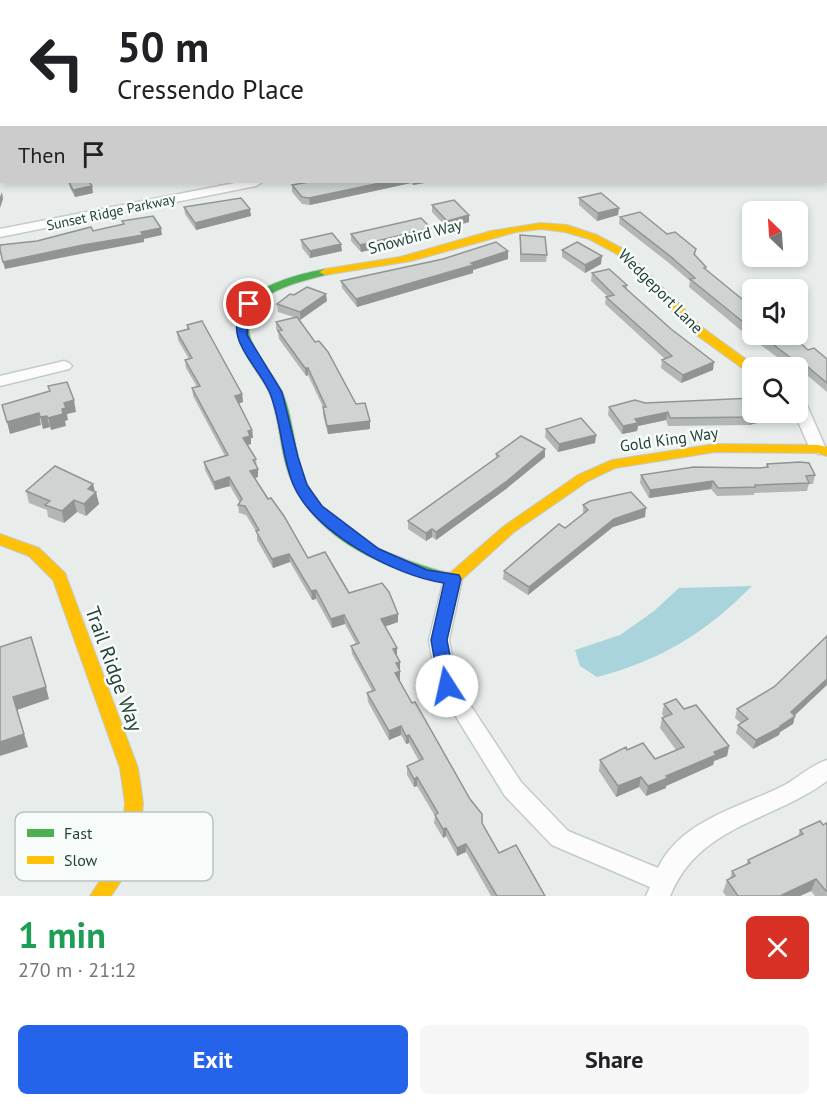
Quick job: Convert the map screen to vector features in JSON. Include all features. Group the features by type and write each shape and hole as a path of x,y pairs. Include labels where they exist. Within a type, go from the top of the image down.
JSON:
{"street":[{"name":"Sunset Ridge Parkway","path":"0,233 251,183"},
{"name":"Snowbird Way","path":"453,579 425,575 374,553 317,510 301,486 291,457 276,392 241,335 243,314 249,304 276,286 303,277 408,259 506,229 561,230"},
{"name":"Wedgeport Lane","path":"561,230 587,233 627,255 699,330 742,362"},
{"path":"0,381 64,366"},
{"path":"808,422 823,451"},
{"name":"Gold King Way","path":"453,579 509,529 583,478 612,464 715,448 823,451"},
{"name":"Trail Ridge Way","path":"0,539 33,549 49,562 60,577 129,768 135,812"},
{"path":"453,579 439,640 447,686 513,789 560,838 660,889 676,859 700,836 726,820 799,788 827,769"},
{"name":"Trail Ridge Way","path":"100,896 112,881"}],"water":[{"path":"752,586 717,618 662,653 597,677 580,666 575,650 620,635 654,611 679,588"}],"building":[{"path":"70,183 90,183 92,186 73,190"},
{"path":"380,183 309,198 302,197 292,185"},
{"path":"601,193 619,208 598,213 579,198"},
{"path":"241,198 250,209 195,223 184,207"},
{"path":"454,200 469,215 447,221 432,205"},
{"path":"640,212 667,234 675,232 696,249 694,254 706,267 704,268 742,299 742,321 690,279 695,278 670,256 620,217"},
{"path":"153,216 161,228 141,232 143,235 3,262 0,245 37,241 91,227 93,231 124,224 122,221"},
{"path":"421,218 431,228 360,245 351,234"},
{"path":"332,233 341,244 310,251 301,240"},
{"path":"520,235 545,237 547,255 521,254"},
{"path":"496,242 508,251 471,263 473,265 356,299 341,281 443,259"},
{"path":"577,242 602,256 585,265 562,250"},
{"path":"609,269 627,285 623,286 671,329 714,362 683,375 662,360 672,356 606,297 614,295 592,273"},
{"path":"307,287 326,294 300,312 277,304 290,294 294,295"},
{"path":"297,317 315,342 319,341 328,352 356,404 365,403 370,421 327,426 323,407 326,407 308,368 305,368 278,331 282,330 276,322"},
{"path":"202,321 242,394 235,396 252,430 248,431 250,436 243,438 256,459 253,460 258,469 250,471 268,499 271,498 284,516 308,558 325,552 349,593 382,583 389,592 398,614 381,619 397,648 393,649 400,662 396,663 400,671 395,673 412,703 415,702 470,799 482,814 482,823 499,853 516,845 545,896 497,896 466,844 457,848 446,828 443,829 435,815 438,813 417,777 414,779 407,766 423,759 401,726 389,731 367,693 375,690 351,646 359,643 344,615 331,619 316,590 311,591 289,554 272,559 245,506 238,505 242,499 229,477 214,482 204,462 228,455 192,388 200,386 185,360 192,358 177,332 189,329 187,325"},
{"path":"774,345 802,345 808,350 814,348 827,359 827,383 808,367 808,357 790,357"},
{"path":"67,382 74,400 64,403 66,408 62,409 63,414 48,418 47,416 40,417 39,413 7,422 2,405 50,391 48,386"},
{"path":"742,399 742,417 670,418 668,412 635,419 638,423 623,426 609,407 635,400 645,403"},
{"path":"581,418 596,435 559,444 546,429"},
{"path":"521,436 545,449 507,481 436,532 432,529 426,533 408,521 499,456 496,454"},
{"path":"809,463 815,475 806,476 809,483 718,488 713,481 650,490 641,475 694,467 760,468 768,467 767,464"},
{"path":"55,466 93,484 88,489 96,492 84,504 74,500 62,511 45,505 50,501 26,491"},
{"path":"631,492 646,508 614,519 529,587 504,571 559,524 565,528 588,510 583,505 590,501"},
{"path":"827,636 827,679 791,712 795,716 781,727 756,740 738,725 748,719 737,709 774,687"},
{"path":"31,637 46,687 13,697 24,734 0,742 0,647"},
{"path":"676,699 684,709 696,705 729,746 714,752 716,755 648,786 641,777 618,786 600,760 626,747 627,750 643,743 655,759 684,747 662,718 672,714 664,704"},
{"path":"820,821 823,825 826,823 827,825 827,891 816,879 783,896 738,896 727,880 735,876 732,871 750,863 748,860 803,834 800,830"}],"traffic: fast":[{"path":"325,272 280,285 253,301 245,313 242,327 246,343 275,391 296,474 306,494 319,512 354,542 375,554 418,571 439,576"}],"traffic: slow":[{"path":"325,272 411,258 516,228 541,226 567,229 593,237 621,252 699,331 742,362"},
{"path":"439,576 453,579 509,529 583,478 612,464 715,448 818,449 827,452"},
{"path":"0,539 34,552 60,577 129,768 133,812"},
{"path":"100,896 110,881"}],"route":[{"path":"249,304 243,314 241,335 276,392 291,457 301,486 317,510 374,553 425,575 453,579 439,640 447,686"}]}
